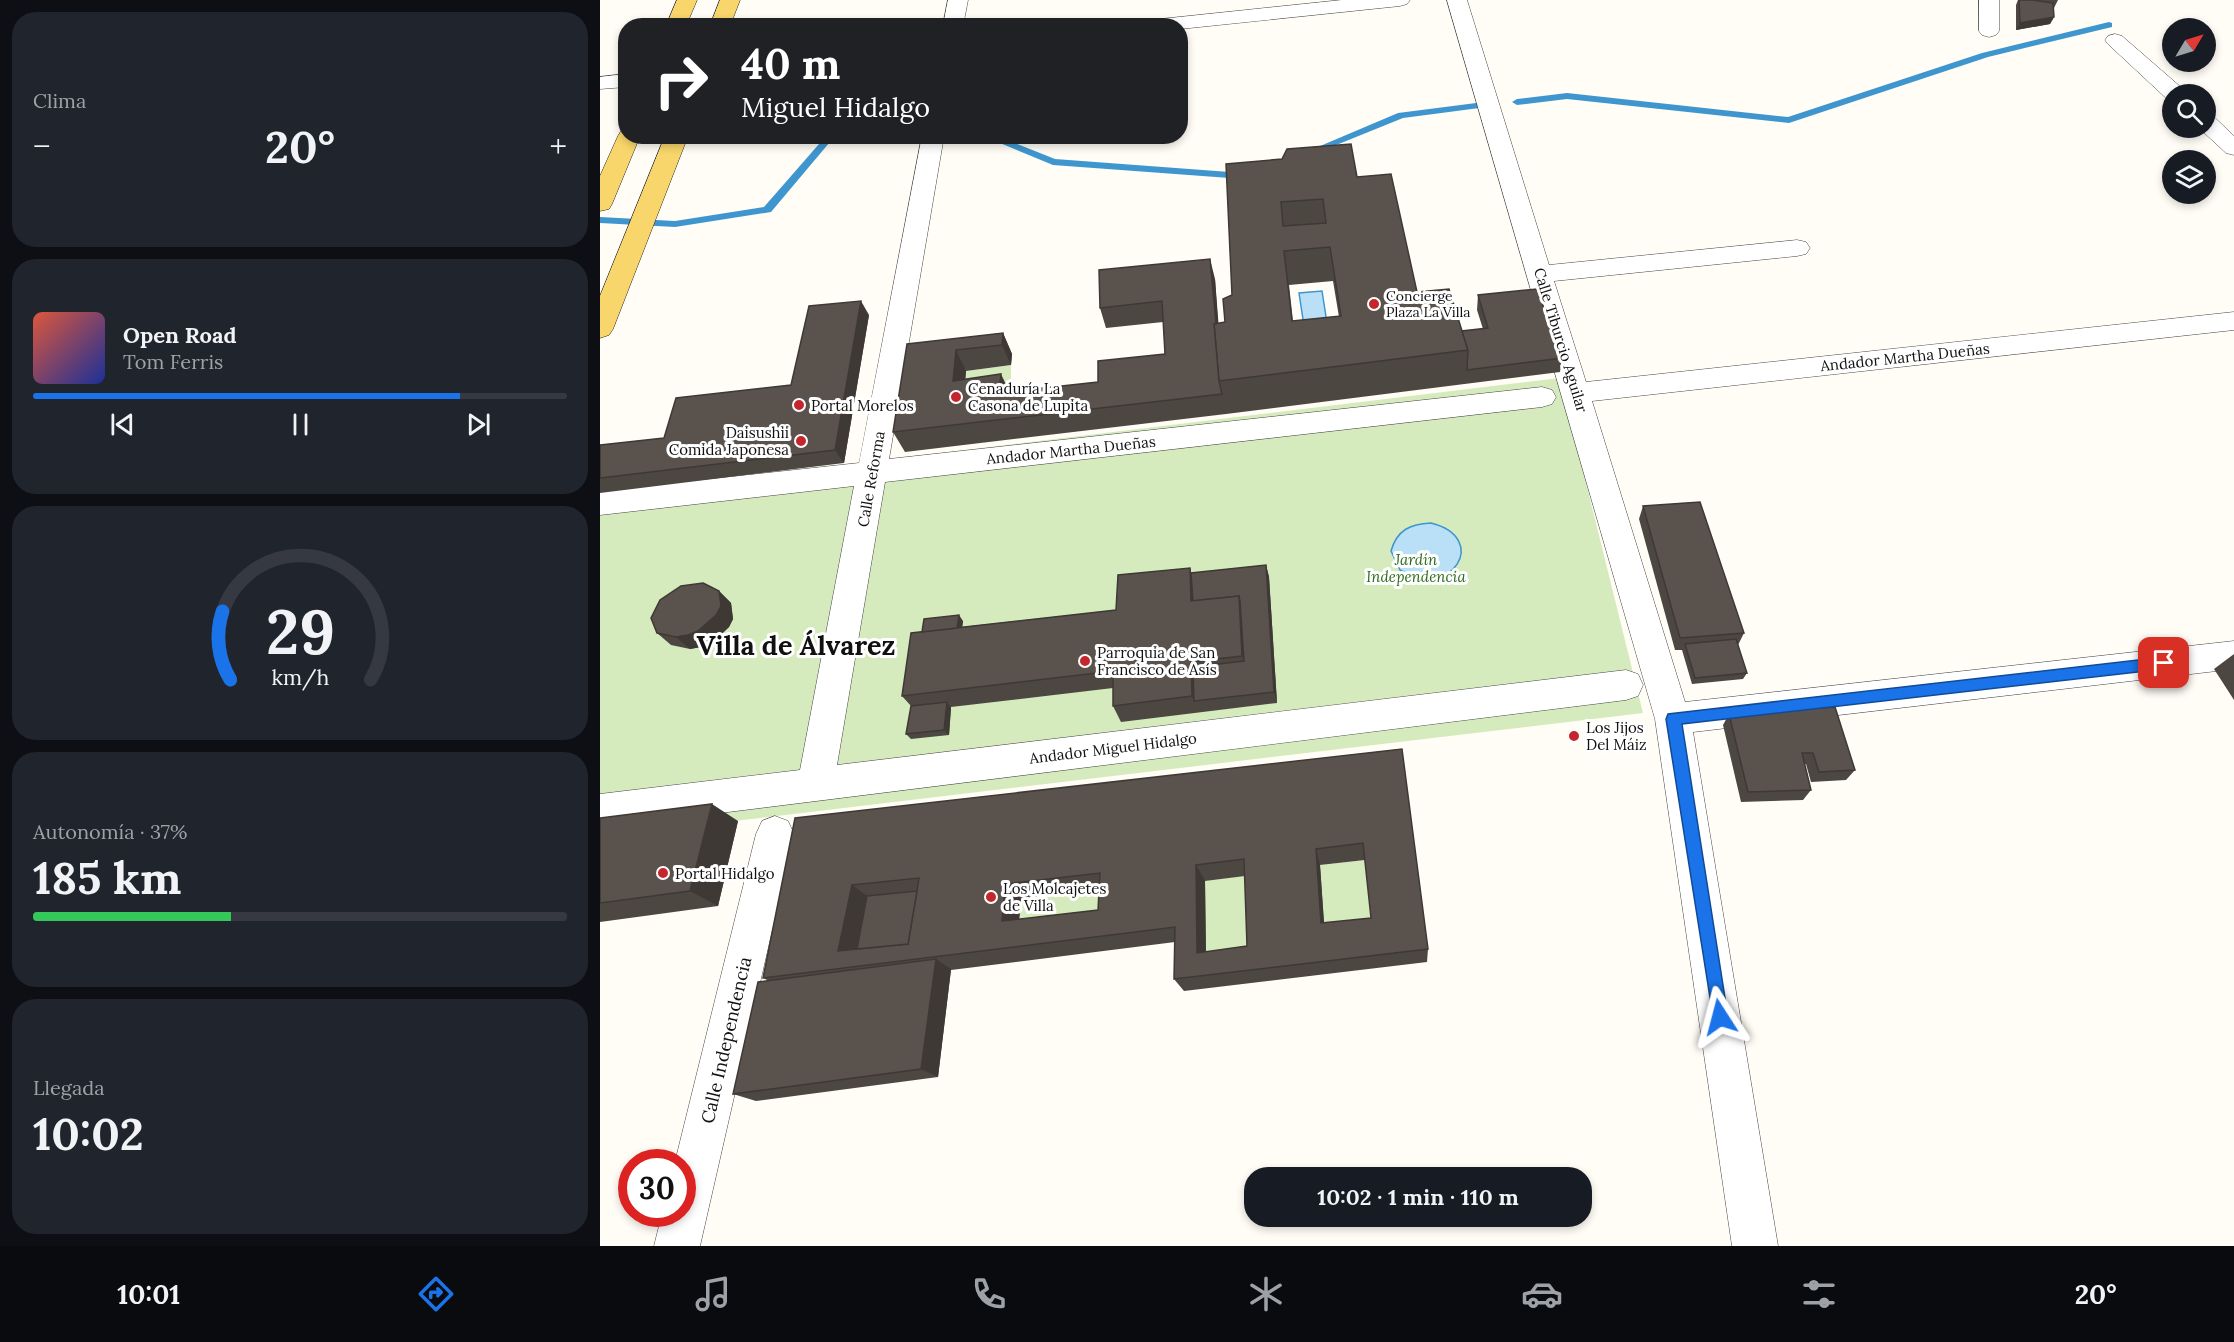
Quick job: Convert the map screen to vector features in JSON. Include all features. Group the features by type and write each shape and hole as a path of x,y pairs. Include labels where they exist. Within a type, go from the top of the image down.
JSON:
{"main road":[{"path":"679,18 687,0"},
{"path":"723,18 730,0"},
{"path":"600,329 624,219 628,144"},
{"path":"624,219 672,144"}],"street":[{"path":"955,18 958,0"},
{"path":"1188,22 1401,0"},
{"name":"Calle Tiburcio Aguilar","path":"1457,0 1577,393 1673,719 1755,1246"},
{"path":"1989,0 1989,30"},
{"path":"2115,40 2164,84"},
{"path":"600,83 618,81"},
{"path":"2216,131 2234,148"},
{"name":"Calle Reforma","path":"815,785 932,144"},
{"path":"1541,274 1797,248"},
{"name":"Andador Martha Dueñas","path":"1577,393 2234,321"},
{"name":"Andador Martha Dueñas","path":"600,503 1542,397"},
{"path":"1673,719 2234,655"},
{"name":"Andador Miguel Hidalgo","path":"600,812 1626,685"},
{"name":"Calle Independencia","path":"677,1246 775,834"}],"green space":[{"path":"1011,365 1011,395 964,401 966,371"},
{"name":"Jardín Independencia","path":"1560,378 1643,713 600,837 600,494"},
{"path":"1365,860 1372,932 1325,937 1320,865"},
{"path":"1250,875 1254,959 1206,966 1205,881"},
{"path":"1112,888 1110,925 1018,935 1021,899"}],"water":[{"path":"1322,291 1327,323 1304,326 1299,293"},
{"path":"1431,523 1449,531 1459,541 1461,553 1457,564 1448,573 1435,578 1418,578 1400,570 1391,551 1397,538 1405,529"}],"building":[{"path":"2019,0 2053,3 2054,17 2020,23"},
{"name":"Concierge Plaza La Villa","path":"1351,144 1357,177 1391,174 1417,292 1449,289 1468,350 1219,381 1214,324 1225,322 1223,299 1232,295 1226,164 1282,159 1287,149","holes":["1323,199 1326,223 1283,226 1281,202","1330,247 1341,316 1292,321 1284,251"]},
{"path":"1210,259 1219,381 1222,394 893,432 907,344 1003,333 1002,345 956,350 953,381 1001,374 999,393 1098,382 1098,361 1165,354 1162,301 1100,308 1099,270"},
{"path":"1537,289 1562,358 1467,370 1468,350 1462,331 1488,328 1478,295"},
{"name":"Portal Morelos","path":"861,301 835,450 600,478 600,445 664,438 676,398 791,385 809,306"},
{"path":"1700,502 1744,633 1680,638 1643,506"},
{"path":"1266,565 1274,692 1194,701 1193,667 1244,661 1239,596 1193,601 1191,573"},
{"name":"Parroquia de San Francisco de Asís","path":"1190,568 1191,601 1239,596 1242,656 1191,662 1192,696 1113,706 1113,671 902,696 911,633 1116,610 1118,575"},
{"path":"703,583 719,591 721,606 716,615 698,631 688,635 676,637 657,633 651,618 660,600 681,586"},
{"path":"959,615 957,628 922,632 924,619"},
{"path":"1736,639 1747,673 1695,678 1685,644"},
{"path":"947,702 944,730 906,734 911,706"},
{"path":"1835,707 1855,770 1819,772 1813,753 1802,753 1811,790 1748,792 1729,714"},
{"path":"1402,749 1428,949 1174,979 1175,927 763,978 795,818","holes":["1363,843 1371,918 1321,923 1316,849","1244,859 1247,946 1197,953 1196,865","1100,873 1098,910 1002,921 1005,884","919,878 908,944 838,951 852,885"]},
{"path":"712,804 690,891 600,903 600,818"},
{"path":"917,891 908,944 857,949 867,896"},
{"path":"936,959 921,1069 733,1094 758,982"}],"waterway":[{"path":"1517,102 1567,96 1789,120 1985,55 2109,25"},
{"path":"1311,152 1401,115 1484,105"},
{"path":"600,220 675,224 767,210 824,144"},
{"path":"1007,144 1053,162 1243,176"}],"place":[{"name":"Concierge Plaza La Villa","path":"1374,304"},
{"name":"Cenaduría La Casona de Lupita","path":"956,397"},
{"name":"Portal Morelos","path":"799,405"},
{"name":"Daisushii Comida Japonesa","path":"801,441"},
{"name":"Parroquia de San Francisco de Asís","path":"1085,661"},
{"name":"Los Jijos Del Máiz","path":"1574,736"},
{"name":"Portal Hidalgo","path":"663,873"},
{"name":"Los Molcajetes de Villa","path":"991,897"}],"district":[{"name":"Villa de Álvarez","path":"796,645"}],"route":[{"path":"1720,1017 1673,719 2164,663"}]}
